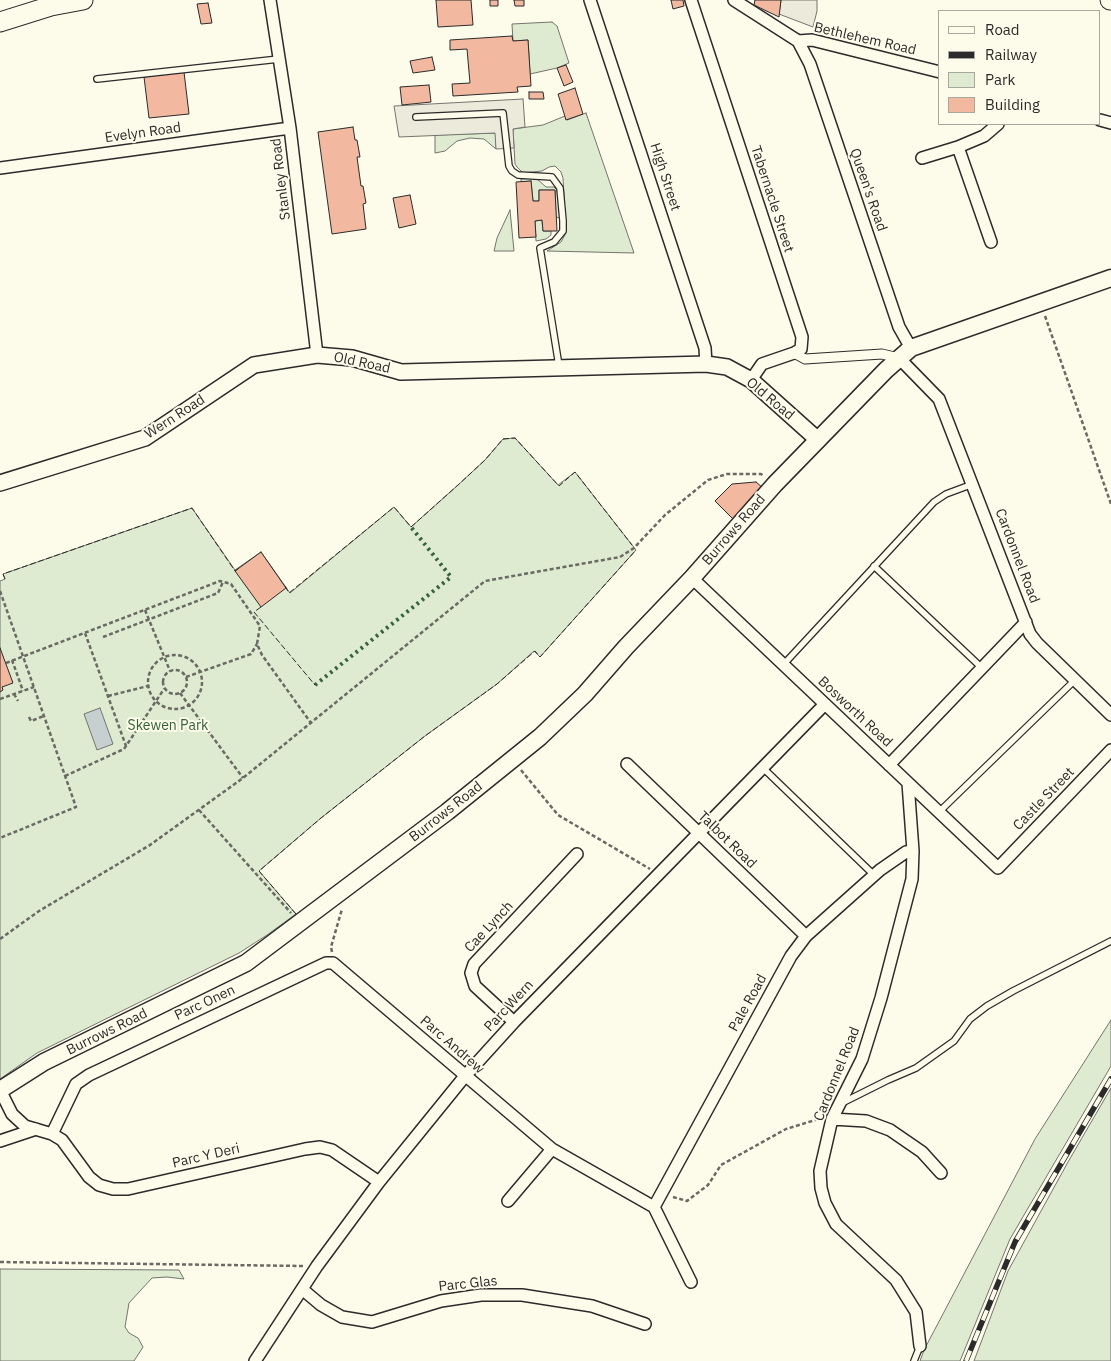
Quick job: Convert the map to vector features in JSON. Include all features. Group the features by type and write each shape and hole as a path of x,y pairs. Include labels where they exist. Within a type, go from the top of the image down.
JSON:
{"main road":[{"path":"0,22 51,6 83,0"},
{"path":"818,440 905,353 1111,278"},
{"name":"Burrows Road","path":"0,1090 44,1062 246,963 447,812 540,737 585,694 626,647 692,578 775,484 818,440"}],"street":[{"name":"Stanley Road","path":"270,0 290,128 317,355"},
{"name":"High Street","path":"590,0 705,348 706,364"},
{"name":"Tabernacle Street","path":"691,0 802,337 801,349 794,353"},
{"name":"Bethlehem Road","path":"734,0 798,40 812,40 938,72"},
{"name":"Queen's Road","path":"798,40 810,64 905,353"},
{"path":"922,158 958,147 984,136 997,125"},
{"name":"Evelyn Road","path":"0,168 290,128"},
{"path":"958,147 991,242"},
{"path":"751,380 762,364 794,353 805,359 905,353"},
{"name":"Cardonnel Road","path":"889,765 1026,622 939,399 905,353"},
{"name":"Old Road","path":"317,355 352,358 401,372 706,364 727,367 751,380 818,440"},
{"name":"Wern Road","path":"0,483 145,438 254,365 317,355"},
{"name":"Bosworth Road","path":"692,578 998,868"},
{"path":"1026,622 1030,634 1037,643 1111,716"},
{"name":"Parc Wern","path":"255,1361 317,1266 379,1182 465,1076 514,1022 658,873 825,704"},
{"name":"Castle Street","path":"998,868 1111,750"},
{"name":"Talbot Road","path":"628,764 697,833 806,936"},
{"name":"Cardonnel Road","path":"908,783 913,851 912,879 862,1059 832,1119 820,1171 821,1188 825,1202 836,1224 896,1280 916,1312 920,1346"},
{"name":"Pale Road","path":"654,1208 791,956 806,936 874,876 906,852 913,851"},
{"name":"Cae Lynch","path":"514,1022 475,986 471,973 474,964 577,854"},
{"name":"Parc Onen","path":"52,1134 76,1084 89,1075 326,963 333,963"},
{"name":"Parc Andrew","path":"333,963 552,1149"},
{"path":"0,1090 12,1114 25,1126 52,1134"},
{"path":"832,1119 866,1121 890,1130 922,1152 941,1173"},
{"path":"0,1141 36,1129"},
{"name":"Parc Y Deri","path":"52,1134 62,1140 89,1177 99,1185 113,1189 128,1189 320,1147 332,1150 379,1182"},
{"path":"508,1201 552,1149 654,1208 690,1282"},
{"name":"Parc Glas","path":"302,1289 320,1304 342,1317 372,1322 440,1301 481,1296 522,1295 592,1306 645,1324"}],"lane":[{"path":"97,79 279,59"},
{"path":"416,117 503,113 512,171 518,175 552,177 560,188 563,231 554,242 540,248 559,368"},
{"path":"784,665 934,502 946,494 973,484"},
{"path":"874,566 982,668"},
{"path":"939,812 1075,680"},
{"path":"763,768 874,876"},
{"path":"838,1105 916,1068 954,1041 970,1019 988,1006 1013,991 1111,941"},
{"path":"914,1361 920,1346"}],"path":[{"path":"1040,303 1111,504"},
{"path":"0,939 39,911 150,845 243,778 485,581 620,557 634,548 664,515 708,480 727,474 761,474 775,484"},
{"path":"6,663 220,581 231,584 260,626 257,644 251,654 186,677"},
{"path":"103,637 218,593 223,582"},
{"path":"0,591 76,807 0,838"},
{"path":"145,610 170,671"},
{"path":"85,633 126,746"},
{"path":"257,644 262,655 311,723"},
{"path":"181,655 189,658 200,672 202,679 200,694 190,706 172,710 155,702 150,695 148,678 150,669 164,657 181,655"},
{"path":"12,660 22,691"},
{"path":"177,670 186,677 186,686 180,694 173,695 164,689 162,685 163,677 170,671 177,670"},
{"path":"0,699 34,686"},
{"path":"108,696 148,686"},
{"path":"65,776 124,749 164,689"},
{"path":"14,694 18,701"},
{"path":"180,694 243,778"},
{"path":"29,716 31,721 44,716"},
{"path":"512,760 558,815 658,873"},
{"path":"199,810 301,923"},
{"path":"333,963 331,947 350,886"},
{"path":"662,1193 688,1201 708,1185 721,1165 786,1129 824,1117 832,1119"},
{"path":"0,1262 317,1266"}],"green space":[{"path":"552,22 557,26 569,63 557,68 530,74 528,40 513,41 512,24"},
{"path":"586,113 634,253 547,251 561,242 566,233 563,178 561,172 555,166 542,171 523,173 515,164 513,129 543,125 565,116 567,120"},
{"path":"496,133 496,149 484,139 470,138 457,141 445,151 435,153 435,135"},
{"path":"536,178 546,187 554,187 557,190 560,217 556,218 555,190 539,190 539,201 533,201 531,181 521,182 521,179"},
{"path":"510,210 514,251 494,251 497,238"},
{"path":"542,220 543,231 551,231 551,235 546,239 536,241 535,221"},
{"name":"Skewen Park","path":"515,438 558,485 575,472 636,550 540,657 534,651 497,684 425,736 321,818 259,871 296,914 239,953 37,1053 0,1079 0,581 5,579 3,574 192,508 235,570 261,552 290,593 394,507 411,527 485,460 503,439"},
{"path":"1111,1020 1111,1066 1010,1239 960,1361 920,1361 924,1350 1035,1139"},
{"path":"1111,1088 1111,1361 974,1361 1008,1271"},
{"path":"0,1269 179,1270 184,1279 152,1278 129,1303 125,1327 129,1333 138,1338 143,1347 134,1361 0,1361"}],"shaded area":[{"path":"781,0 817,0 817,11 813,27 779,14"},
{"path":"523,99 525,127 513,129 514,148 496,149 495,133 399,137 394,106"},
{"path":"100,708 113,744 97,750 84,714"}],"building":[{"path":"436,0 471,0 473,25 438,27"},
{"path":"490,0 498,0 498,6 490,6"},
{"path":"514,0 524,0 524,6 515,6"},
{"path":"671,0 683,0 684,6 673,9"},
{"path":"755,0 781,0 779,17 754,5"},
{"path":"208,3 212,23 201,24 197,4"},
{"path":"512,36 513,41 528,40 531,86 517,87 518,92 453,96 452,84 470,83 467,49 450,50 450,40"},
{"path":"432,57 435,70 413,73 410,61"},
{"path":"566,65 573,82 564,86 557,68"},
{"path":"184,72 189,114 149,118 144,77"},
{"path":"429,85 431,102 402,105 400,87"},
{"path":"575,88 583,114 566,120 558,94"},
{"path":"529,92 543,92 544,99 529,99"},
{"path":"353,127 360,157 357,157 361,186 363,186 366,203 363,204 366,229 332,234 318,132"},
{"path":"531,181 533,201 539,201 539,190 555,190 557,231 543,231 542,220 535,221 536,237 519,238 516,182"},
{"path":"410,195 416,224 399,228 393,198"},
{"path":"756,482 763,488 733,519 715,501 732,484"},
{"path":"261,552 286,588 261,607 235,571"},
{"path":"0,648 13,683 2,687 3,690 0,692"}],"railway":[{"path":"966,1361 1015,1242 1111,1079"}],"hedge":[{"path":"315,685 451,577 411,527"}],"fence":[{"path":"285,586 289,593 394,507 411,527 485,460 503,439 515,438 559,486 575,472 632,545"},
{"path":"5,579 3,574 192,508 235,571 238,569"},
{"path":"296,914 259,871 321,818 425,736 497,684 535,651 540,657 636,550"},
{"path":"261,607 254,612 315,685"}]}
